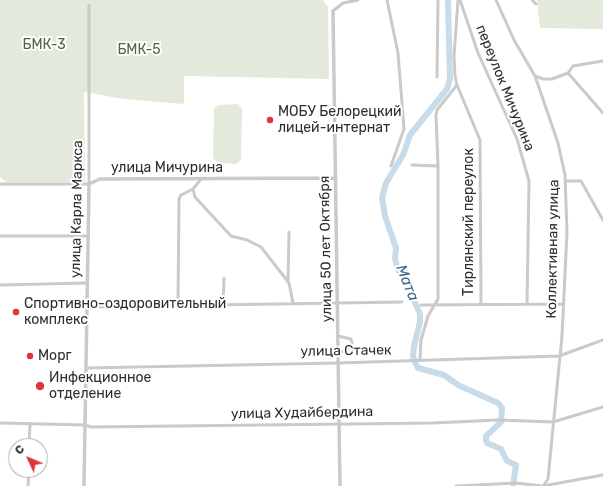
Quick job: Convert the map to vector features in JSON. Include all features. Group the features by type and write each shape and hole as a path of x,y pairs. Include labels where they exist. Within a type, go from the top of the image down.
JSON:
{"street":[{"path":"333,12 343,3 358,0"},
{"path":"387,0 398,53 404,129 391,166"},
{"path":"437,77 438,0"},
{"name":"Тирлянский переулок","path":"459,0 454,56 457,85 480,140 481,305"},
{"name":"переулок Мичурина","path":"459,0 478,53 517,139 529,181 527,304"},
{"name":"Коллективная улица","path":"496,0 514,40 535,76 558,143 566,181 567,232 564,304 548,479 542,486"},
{"path":"532,0 536,4"},
{"name":"улица Карла Маркса","path":"84,486 89,184 89,5"},
{"name":"улица 50 лет Октября","path":"333,12 340,486"},
{"path":"535,76 543,80 552,79 568,73 573,66 603,61"},
{"path":"568,73 603,113"},
{"path":"420,360 421,340 428,316 436,305 438,299 438,166 436,115 437,110 457,85"},
{"path":"412,165 438,166"},
{"name":"улица Мичурина","path":"0,184 89,184 100,179 336,178"},
{"path":"178,305 179,199 181,196 193,189 201,179"},
{"path":"566,181 581,181 603,220"},
{"path":"193,189 195,197 231,236 247,240 261,247 288,283"},
{"path":"289,232 288,283 293,303"},
{"path":"0,236 87,236"},
{"path":"223,304 224,278"},
{"path":"0,285 87,283"},
{"path":"87,307 402,302"},
{"path":"421,305 564,304"},
{"path":"338,336 350,339 352,343 350,348 338,354"},
{"name":"улица Стачек","path":"86,368 338,363 559,356 603,340"},
{"name":"улица Худайбердина","path":"0,423 85,425 91,427 433,423 498,420 553,422 603,407"},
{"path":"29,438 30,424"},
{"path":"456,486 516,483 542,486 603,475"},
{"path":"566,481 566,486"}],"green space":[{"path":"0,0 323,0 328,7 329,79 184,76 184,104 124,99 84,92 85,182 6,182 0,177"},
{"path":"537,0 603,0 603,29 540,28"},
{"path":"238,104 242,109 241,159 237,164 218,163 213,158 214,109 218,105"}],"waterway":[{"name":"Мата","path":"448,0 450,79 447,89 410,135 403,155 386,183 382,198 385,216 396,248 395,259 398,270 408,286 420,314 420,322 413,356 416,364 418,368 444,375 458,385 498,403 502,408 501,422 486,436 486,440 487,443 501,449 507,461 516,465 513,486"}],"place":[{"name":"МОБУ Белорецкий лицей-интернат","path":"270,120"},
{"name":"Спортивно-оздоровительный комплекс","path":"16,312"},
{"name":"Морг","path":"30,356"},
{"name":"Инфекционное отделение","path":"40,386"}],"park label":[{"name":"БМК-3","path":"44,45"},
{"name":"БМК-5","path":"139,50"}]}
